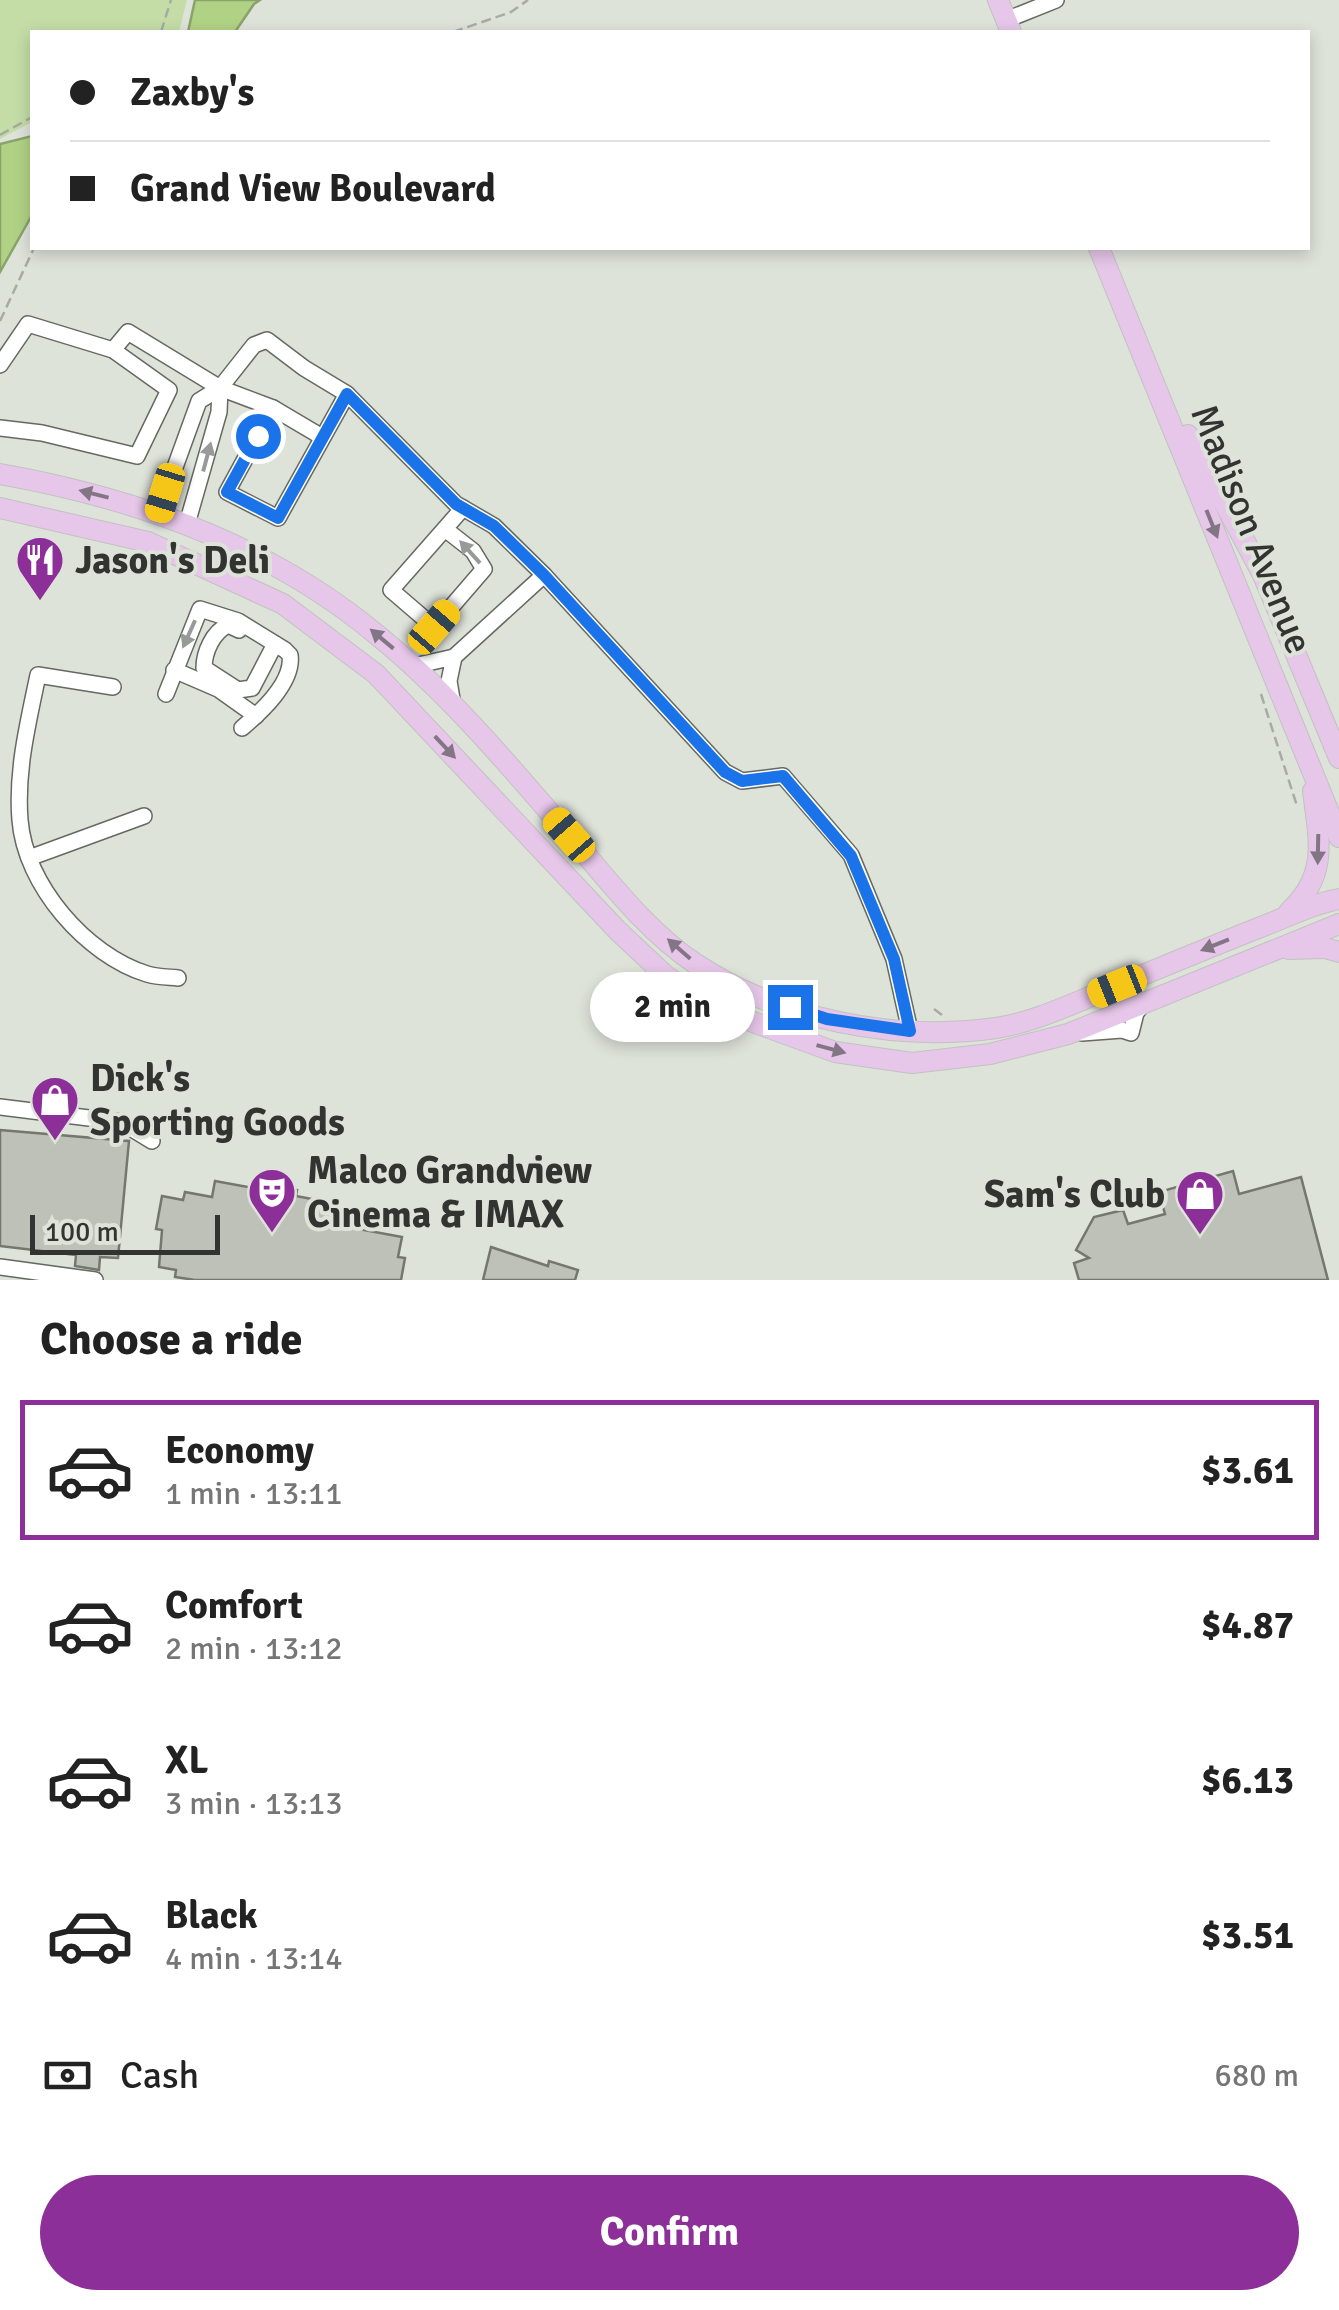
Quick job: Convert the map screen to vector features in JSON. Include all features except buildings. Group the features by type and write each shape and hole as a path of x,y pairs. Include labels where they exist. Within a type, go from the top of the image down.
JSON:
{"main road":[{"path":"998,0 1008,26"},
{"name":"Madison Avenue","path":"1100,250 1339,837"},
{"path":"1135,336 1263,575 1339,758"},
{"path":"0,474 104,496 158,514 224,539 290,573 373,631 414,666 638,914 694,963 753,996 827,1019 910,1031 998,1028 1339,899"},
{"path":"0,508 148,542 283,604 376,674 654,964 723,1011 835,1052 912,1063 990,1054 1068,1034 1339,924"},
{"path":"1279,920 1312,887 1317,868 1318,835 1310,764"},
{"path":"1276,949 1324,948 1339,952"}],"street":[{"path":"1008,26 1056,0"},
{"path":"0,365 28,324 113,350 169,390 137,456 0,428"},
{"path":"113,350 128,332 220,388 274,408 322,437"},
{"path":"158,514 198,401 220,388 254,345 267,340 347,394 463,508 494,526 544,575 725,772 742,781 783,776 851,856 894,959 910,1031"},
{"path":"186,524 219,412 220,388"},
{"path":"274,408 227,492 278,518 347,394"},
{"path":"439,535 474,551 484,569 434,627 391,590 394,586 439,535 463,508"},
{"path":"414,666 454,658 544,575"},
{"path":"166,694 200,609 238,621 290,655 292,664 267,705 242,728"},
{"path":"228,624 265,644 272,642 252,688 238,690 204,668 204,657 220,629 228,624"},
{"path":"453,705 449,681 454,658"},
{"path":"174,670 218,689 256,716"},
{"path":"113,687 38,675 19,779 20,824 29,858 51,898 82,934 114,959 148,975 178,978"},
{"path":"29,858 144,816"},
{"path":"0,1107 121,1122 152,1141"},
{"path":"0,1267 95,1280"}],"path":[{"path":"162,30 171,0"},
{"path":"460,30 512,12 528,0"},
{"path":"0,135 30,118"},
{"path":"0,320 33,250"},
{"path":"1260,694 1300,814"},
{"path":"934,1009 945,1016"}],"shaded area":[{"path":"0,0 187,0 180,30 30,30 30,123 0,139"},
{"path":"195,0 260,0 236,30 188,30"},
{"path":"30,136 30,219 0,272 0,144"}],"place":[{"name":"Jason's Deli","path":"40,602"},
{"name":"Dick's Sporting Goods","path":"55,1142"},
{"name":"Malco Grandview Cinema & IMAX","path":"272,1234"},
{"name":"Sam's Club","path":"1200,1236"}],"route":[{"path":"258,436 227,492 278,518 347,394 456,504 494,526 544,575 725,772 742,781 783,776 851,856 894,959 910,1031 827,1019 790,1007"}]}
